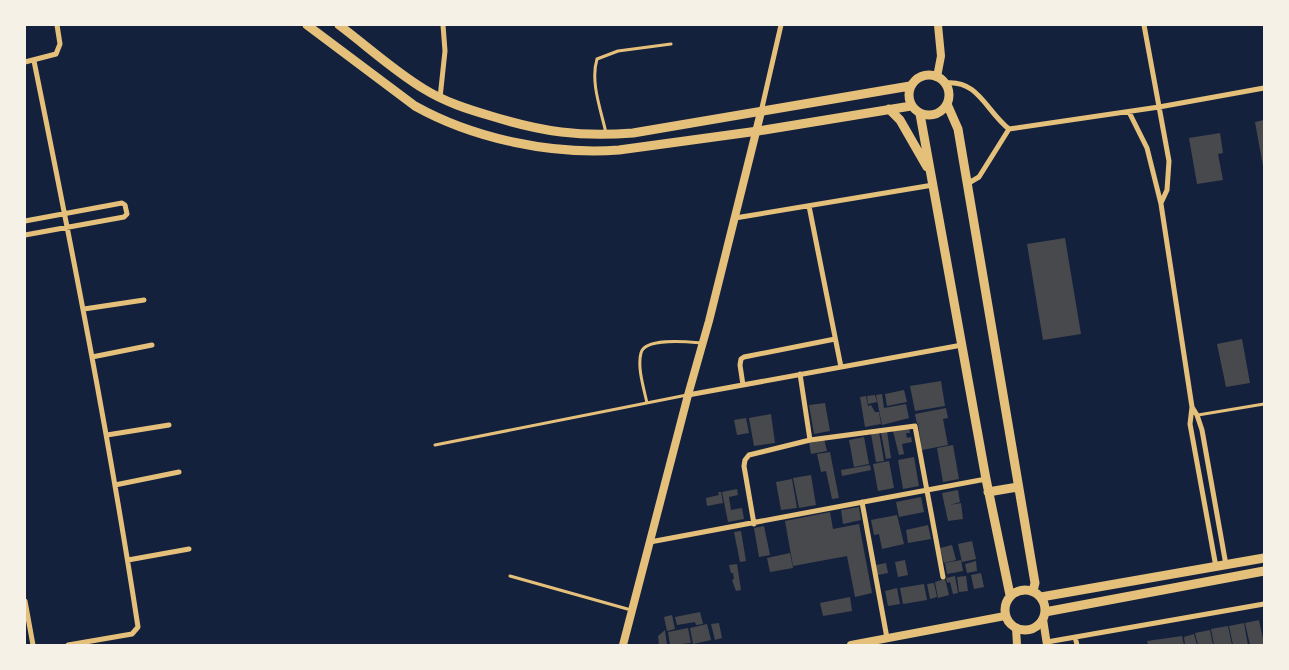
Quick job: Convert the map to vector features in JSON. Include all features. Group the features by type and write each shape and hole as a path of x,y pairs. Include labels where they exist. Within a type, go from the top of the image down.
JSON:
{"main road":[{"path":"307,25 415,106 450,124 479,134 547,147 602,151 758,131 911,106"},
{"path":"339,25 423,89 453,105 526,127 561,134 606,135 633,133 910,86 919,77 925,75 941,80 949,93 947,104 943,109 932,115 920,114 911,106 909,99 910,86"},
{"path":"947,104 958,129 1018,487 1037,594 1044,615"},
{"path":"889,109 900,120 932,181"},
{"path":"920,114 988,492 1010,595"},
{"path":"988,492 1018,487"},
{"path":"1264,558 1037,594 1018,590 1010,595 1004,609 1006,616 1016,628 1031,629 1044,615 1264,571"}],"street":[{"path":"25,62 50,57 59,50 57,25"},
{"path":"440,98 445,51 443,25"},
{"path":"623,645 758,131 781,25"},
{"path":"938,25 941,80 966,84 1009,129"},
{"path":"1144,25 1169,161 1169,176 1161,204"},
{"path":"34,61 84,310 107,436 138,627 136,632 68,645"},
{"path":"967,184 979,177 1009,129 1129,112 1264,88"},
{"path":"1129,112 1147,148 1161,204 1192,407 1190,416 1216,567"},
{"path":"735,218 809,206 932,181"},
{"path":"25,221 122,203 125,205 127,214 124,217 25,235"},
{"path":"809,206 842,366"},
{"path":"84,310 144,300"},
{"path":"743,384 740,365 741,358 835,339"},
{"path":"92,357 152,345"},
{"path":"688,395 962,345"},
{"path":"800,374 810,440"},
{"path":"1192,407 1202,430 1226,565"},
{"path":"107,436 169,425"},
{"path":"754,524 745,460 757,452 810,440 915,426 943,577"},
{"path":"115,486 179,472"},
{"path":"650,542 754,524 928,489 986,480"},
{"path":"862,502 887,638"},
{"path":"128,560 189,549"},
{"path":"25,601 33,645"},
{"path":"1044,615 1047,644 1075,637 1264,604"},
{"path":"851,645 1006,616"},
{"path":"1016,628 1017,645"},
{"path":"1075,637 1077,645"}],"lane":[{"path":"606,135 596,84 594,67 597,59 618,52 671,44"},
{"path":"647,403 640,361 641,352 644,348 670,341 703,343"},
{"path":"435,445 688,395"},
{"path":"1190,416 1264,404"},
{"path":"510,576 632,610"}],"building":[{"path":"1264,120 1264,166 1263,166 1255,122"},
{"path":"1220,133 1223,153 1218,154 1223,180 1197,184 1189,138"},
{"path":"1065,238 1081,334 1043,340 1027,244"},
{"path":"1242,339 1250,383 1226,387 1217,344"},
{"path":"941,381 945,406 915,411 910,386"},
{"path":"904,390 907,402 887,406 885,394"},
{"path":"882,394 884,408 906,404 909,418 882,425 876,395"},
{"path":"875,395 877,402 868,404 867,396"},
{"path":"866,396 868,406 871,405 875,412 879,412 881,424 865,427 860,397"},
{"path":"825,403 830,431 814,434 809,405"},
{"path":"946,408 948,418 943,419 948,445 922,450 918,424 923,423 917,424 915,414"},
{"path":"771,414 775,443 754,446 749,418"},
{"path":"746,418 749,433 737,435 734,420"},
{"path":"909,428 910,433 906,433 907,438 911,437 912,442 902,444 904,454 899,455 893,431"},
{"path":"887,431 891,458 886,459 881,433"},
{"path":"879,432 884,461 876,462 871,434"},
{"path":"864,437 869,464 854,467 849,440"},
{"path":"824,439 827,451 811,454 809,442"},
{"path":"953,445 959,479 943,482 937,448"},
{"path":"830,452 839,498 832,499 826,471 821,472 817,454"},
{"path":"914,457 919,486 903,489 898,460"},
{"path":"889,461 894,488 878,491 873,464"},
{"path":"870,465 871,470 842,476 841,470"},
{"path":"811,475 816,505 799,508 793,478"},
{"path":"792,479 797,508 781,510 776,482"},
{"path":"737,489 738,495 729,497 731,510 742,508 744,519 728,522 722,492"},
{"path":"958,490 960,502 950,505 961,503 963,519 948,521 942,493"},
{"path":"718,492 721,492 723,503 707,506 706,498 719,495"},
{"path":"921,497 924,512 899,517 896,502"},
{"path":"859,507 861,520 843,524 841,510"},
{"path":"830,512 833,529 859,524 872,593 855,597 847,556 793,566 785,521"},
{"path":"897,515 904,544 882,549 879,534 874,535 871,520"},
{"path":"928,525 931,539 908,543 906,530"},
{"path":"764,526 770,555 759,557 754,528"},
{"path":"741,531 746,561 740,562 734,532"},
{"path":"972,541 976,559 962,562 958,544"},
{"path":"952,545 956,560 944,563 940,548"},
{"path":"790,553 793,568 770,572 767,558"},
{"path":"905,560 908,575 898,577 895,562"},
{"path":"961,560 963,571 947,574 945,563"},
{"path":"976,561 977,571 967,573 965,564"},
{"path":"886,563 888,573 878,575 876,565"},
{"path":"737,564 741,590 736,591 732,580 734,579 733,573 731,573 729,565"},
{"path":"981,573 984,587 974,589 971,575"},
{"path":"955,576 958,593 953,594 950,582 947,583 946,578"},
{"path":"966,576 968,591 959,592 957,577"},
{"path":"945,579 949,595 938,598 935,582"},
{"path":"934,583 937,597 930,599 927,584"},
{"path":"924,584 927,600 903,604 900,588"},
{"path":"897,588 900,604 888,606 885,591"},
{"path":"850,597 852,611 823,616 820,603"},
{"path":"700,612 703,624 696,625 695,622 677,625 675,617"},
{"path":"672,615 675,629 667,631 664,617"},
{"path":"1259,620 1264,644 1250,645 1245,623"},
{"path":"719,623 722,638 715,640 711,624"},
{"path":"1244,623 1248,645 1233,645 1229,626"},
{"path":"707,624 711,640 693,644 690,628"},
{"path":"1228,626 1232,645 1214,645 1211,629"},
{"path":"688,628 691,643 670,645 668,632"},
{"path":"665,630 667,645 659,645 658,636"},
{"path":"1210,630 1213,645 1198,645 1195,633"},
{"path":"1194,634 1197,645 1185,645 1184,637"},
{"path":"1182,636 1184,645 1148,645 1147,641"}]}
